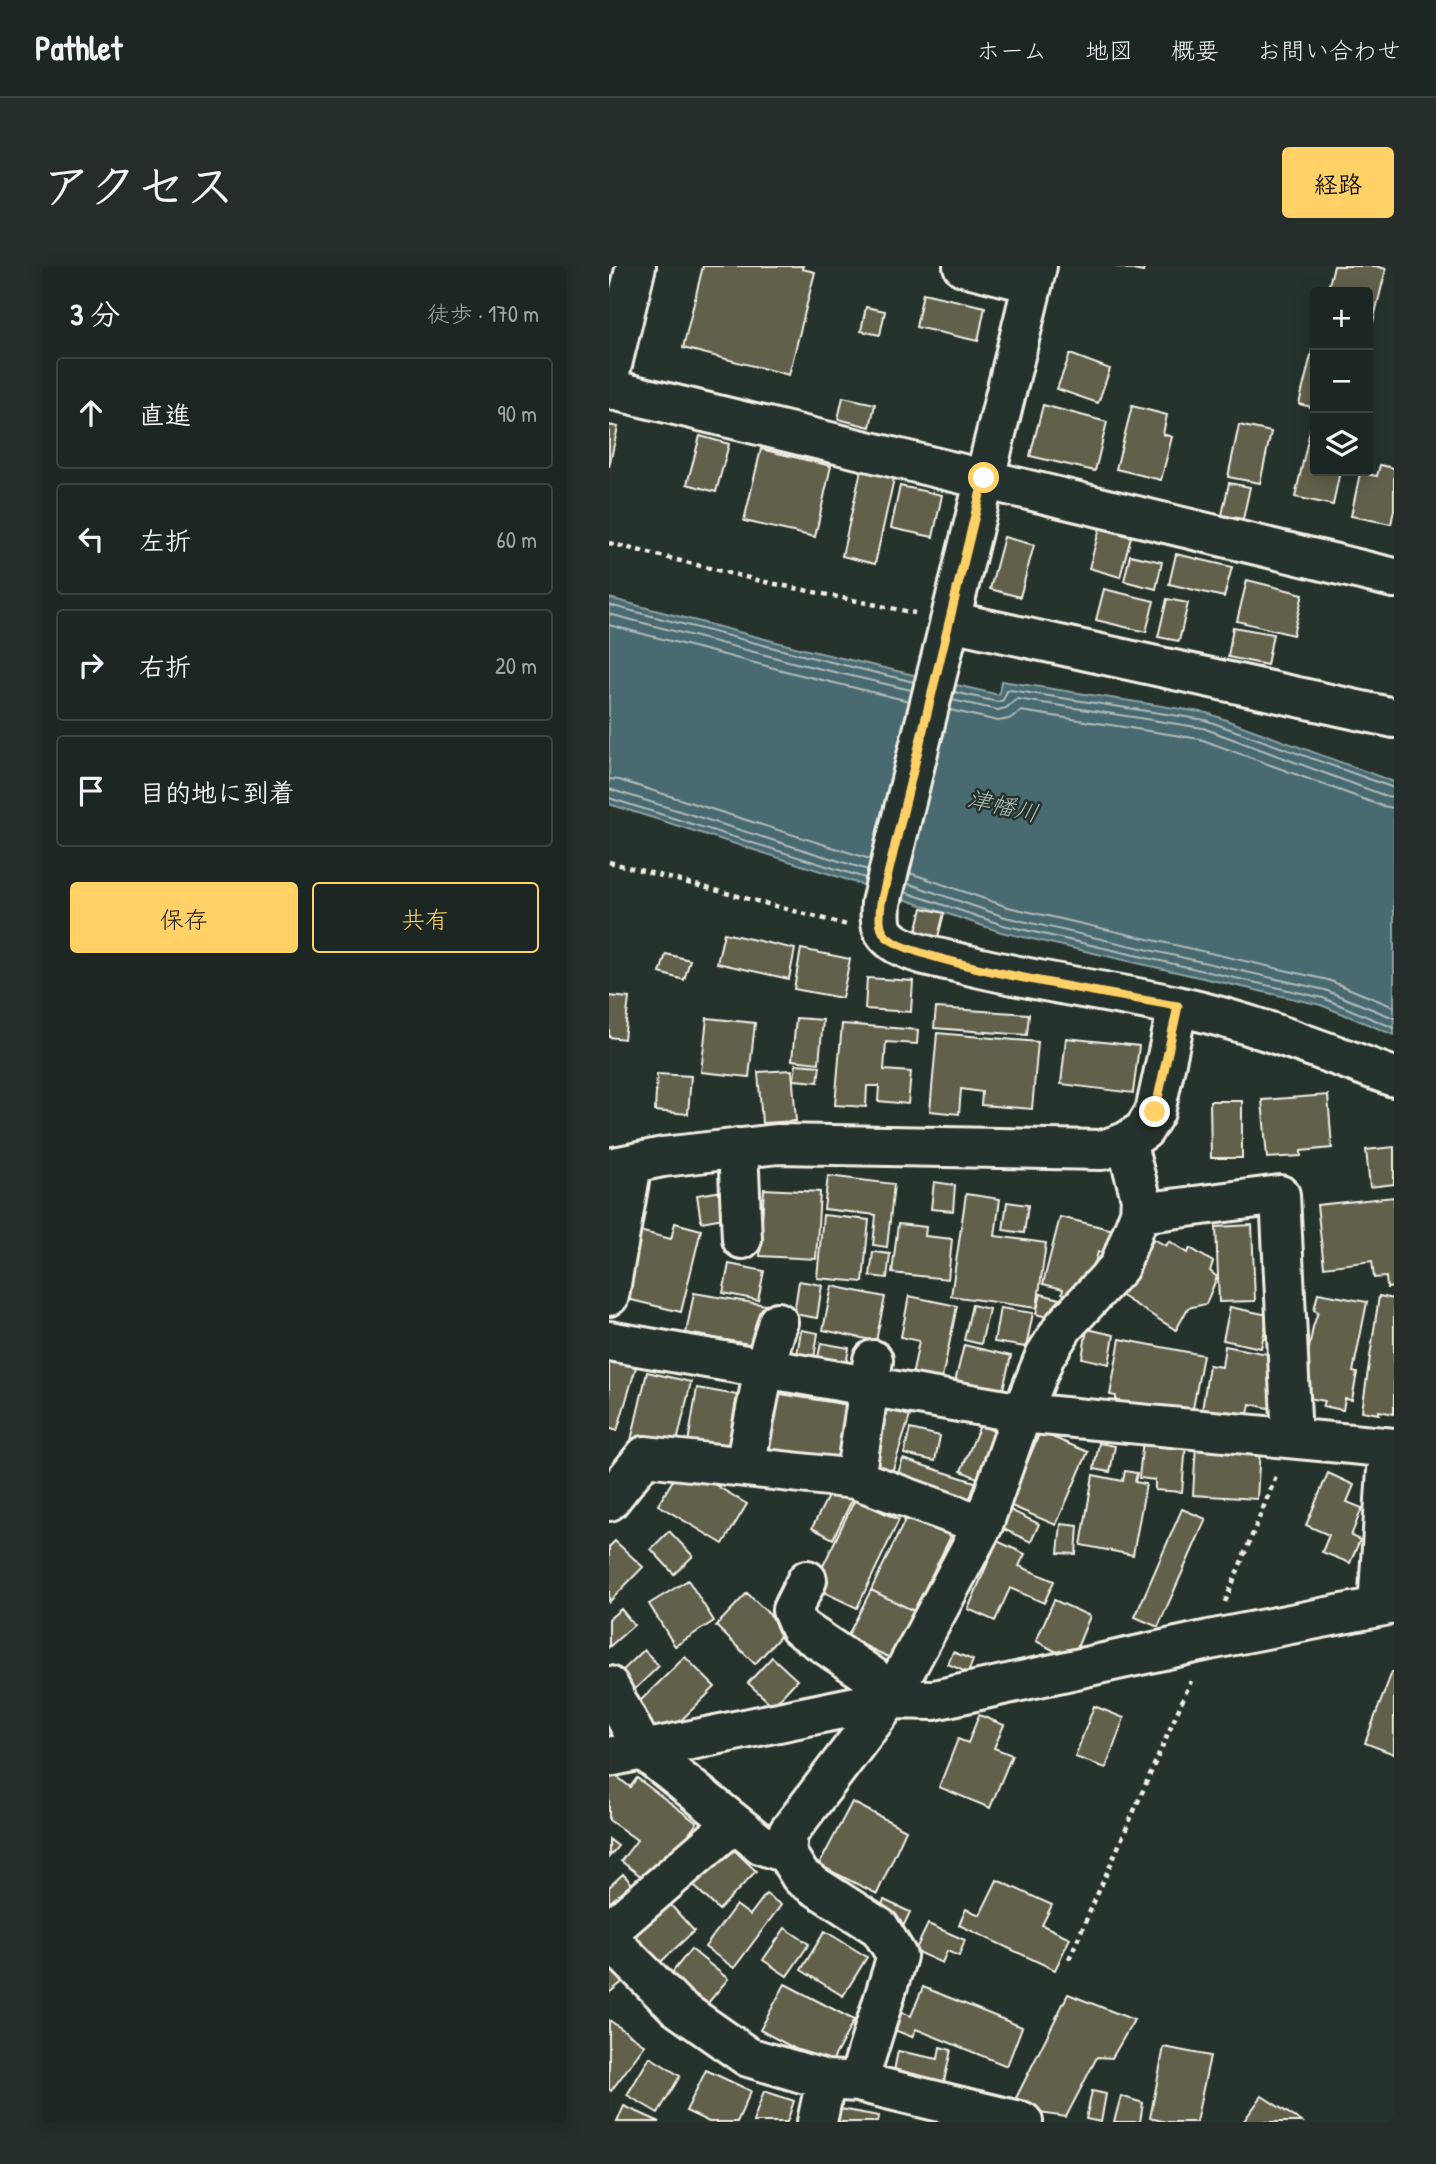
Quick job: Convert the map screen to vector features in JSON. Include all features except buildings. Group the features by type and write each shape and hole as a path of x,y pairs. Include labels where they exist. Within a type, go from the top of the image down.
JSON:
{"street":[{"path":"609,377 636,266"},
{"path":"963,266 1035,275 937,675 883,919 899,945 920,954 997,972 1178,1006 1254,1027 1394,1077"},
{"path":"609,389 1394,578"},
{"path":"950,621 1394,718"},
{"path":"609,1296 620,1166 663,1157 778,1144 1102,1150 1126,1142 1144,1130 1155,1112 1178,1006"},
{"path":"817,2122 842,2081 897,1956 880,1928 801,1877 786,1853 788,1833 890,1699 983,1525 1045,1356 1064,1326 1119,1267 1140,1213 1140,1198 1126,1142"},
{"path":"738,1148 742,1239"},
{"path":"1140,1213 1280,1195 1292,1438"},
{"path":"745,1466 764,1368 778,1322"},
{"path":"609,1341 764,1368 871,1373 1022,1413 1394,1448"},
{"path":"855,1479 871,1373"},
{"path":"609,1501 645,1456 855,1479 983,1525"},
{"path":"626,1754 890,1699 934,1700 1209,1640 1386,1606 1391,1481"},
{"path":"807,1580 792,1610 799,1627 873,1677 890,1699"},
{"path":"609,1686 626,1754 734,1823 762,1845 786,1853"},
{"path":"609,1931 734,1823"},
{"path":"609,1939 677,2007 748,2057 1002,2120"}],"path":[{"path":"609,543 761,581 950,621"},
{"path":"609,862 883,919"},
{"path":"1069,1959 1209,1640 1292,1438"}],"water":[{"name":"津幡川","path":"609,598 799,648 999,695 1001,681 1207,713 1394,782 1394,1035 1321,1005 1001,932 609,804"}],"route":[{"path":"984,478 881,903 880,921 885,935 899,945 920,954 997,972 1178,1006 1155,1112"}]}
